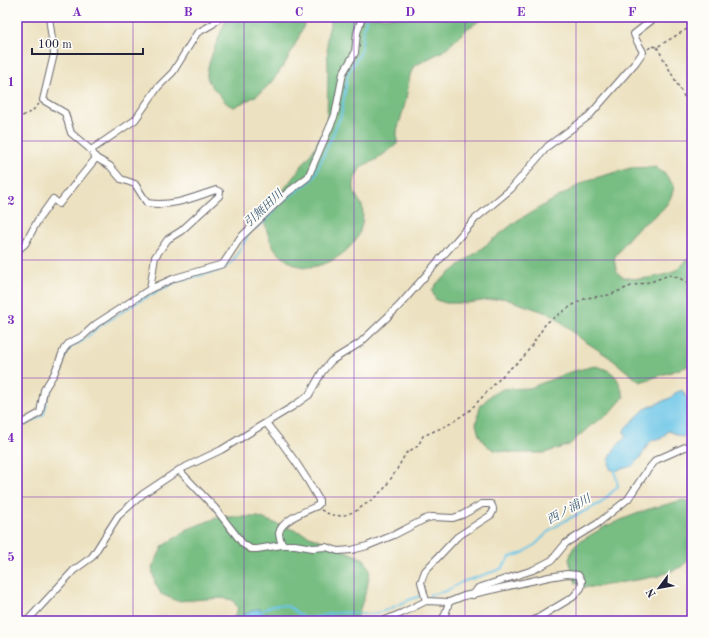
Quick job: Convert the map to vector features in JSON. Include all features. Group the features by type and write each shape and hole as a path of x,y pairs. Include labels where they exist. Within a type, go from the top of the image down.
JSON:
{"street":[{"path":"50,17 54,54 43,100 65,113 71,133 91,150 96,158 110,166 121,178 135,184 147,203 159,205 176,204 216,190 220,192 219,196 214,201 181,231 168,240 155,257 150,289"},
{"path":"91,150 135,120 158,87 173,72 197,32 213,24 220,17"},
{"path":"24,422 40,413 44,390 54,374 64,349 69,343 83,336 96,324 150,289 175,278 223,264 240,238 287,193 308,177 335,115 343,73 354,53 357,33 362,17"},
{"path":"27,621 74,570 92,557 118,516 143,494 179,470 221,450 266,423 308,394 331,361 360,343 384,321 399,306 475,219 511,189 548,146 589,116 643,52 640,45 636,41 634,34 656,17"},
{"path":"17,251 25,244 38,220 53,199 60,204 96,158"},
{"path":"266,423 280,439 309,480 320,504 296,515 284,524 279,531 279,537 282,545"},
{"path":"473,595 478,588 533,570 552,560 566,543 597,524 628,500 646,472 656,460 692,444"},
{"path":"179,470 215,508 247,547 257,549 282,545 295,545 313,548 326,547 338,551 352,550 367,546 394,535 425,519 432,517 453,518 462,515 482,504 491,504 494,508 494,512 457,537 425,571 421,582 426,601"},
{"path":"383,621 426,601 449,602 464,596 549,577 567,574 578,575 582,581 581,588 573,597 533,621"},
{"path":"441,621 445,616 449,602"}],"path":[{"path":"643,52 652,46 657,47 692,26"},
{"path":"657,47 686,100 692,98"},
{"path":"17,119 32,111 43,100"},
{"path":"317,506 319,509 331,515 342,516 356,511 374,498 384,489 406,453 418,446 423,436 448,426 468,411 507,371 523,358 546,323 572,305 586,298 609,295 631,286 669,275 678,277 692,286"}],"green space":[{"path":"227,17 307,17 294,47 269,85 252,98 234,107 227,103 213,87 208,80 207,75 207,70 212,55"},
{"path":"332,17 486,17 468,28 445,50 414,66 410,75 406,100 397,131 397,144 374,161 364,165 355,177 354,189 363,209 362,225 358,236 345,251 336,258 327,263 307,267 288,261 278,253 271,241 264,220 285,188 313,151 327,124 327,37"},
{"path":"655,167 666,175 674,186 672,195 658,213 639,227 628,239 614,258 615,266 618,273 629,278 637,279 655,277 671,273 692,255 692,365 640,382 609,357 580,338 553,315 503,298 467,303 446,303 436,300 432,291 437,283 518,220 588,180 631,168"},
{"path":"595,366 608,370 615,376 624,397 610,413 590,426 569,445 544,453 515,453 494,450 486,445 479,435 476,424 480,406 491,395 503,389 530,388 570,372"},
{"path":"683,500 692,501 692,557 681,567 659,576 595,587 584,587 576,583 569,560 573,548 579,542 606,526 646,510"},
{"path":"219,517 258,517 305,534 364,559 370,570 367,588 356,621 232,621 238,609 233,600 222,598 177,601 161,594 155,583 152,568 163,546 188,529"}],"water":[{"path":"682,390 692,406 692,429 683,437 668,431 661,439 654,439 648,444 641,457 632,466 615,471 610,469 609,462 611,455 614,449 626,436 624,432 625,428 645,409 670,398 675,393"},
{"path":"260,609 265,621 233,621 251,611"}],"waterway":[{"name":"引無田川","path":"253,229 257,228 263,223 280,204 314,177 341,116 348,73 361,52 363,30 367,17"},
{"name":"引無田川","path":"17,430 44,414 47,397 61,371 65,356 72,346 84,340 97,328 139,301 178,281 222,270 233,261 250,232"},
{"name":"西ノ浦川","path":"429,595 446,591 462,582 502,568 510,557 523,553 536,544 550,530 568,519 601,503 618,486 615,471 617,469"},
{"name":"西ノ浦川","path":"261,613 267,608 278,605 289,607 300,615 308,618 340,613 372,614 388,610 420,596"}]}
